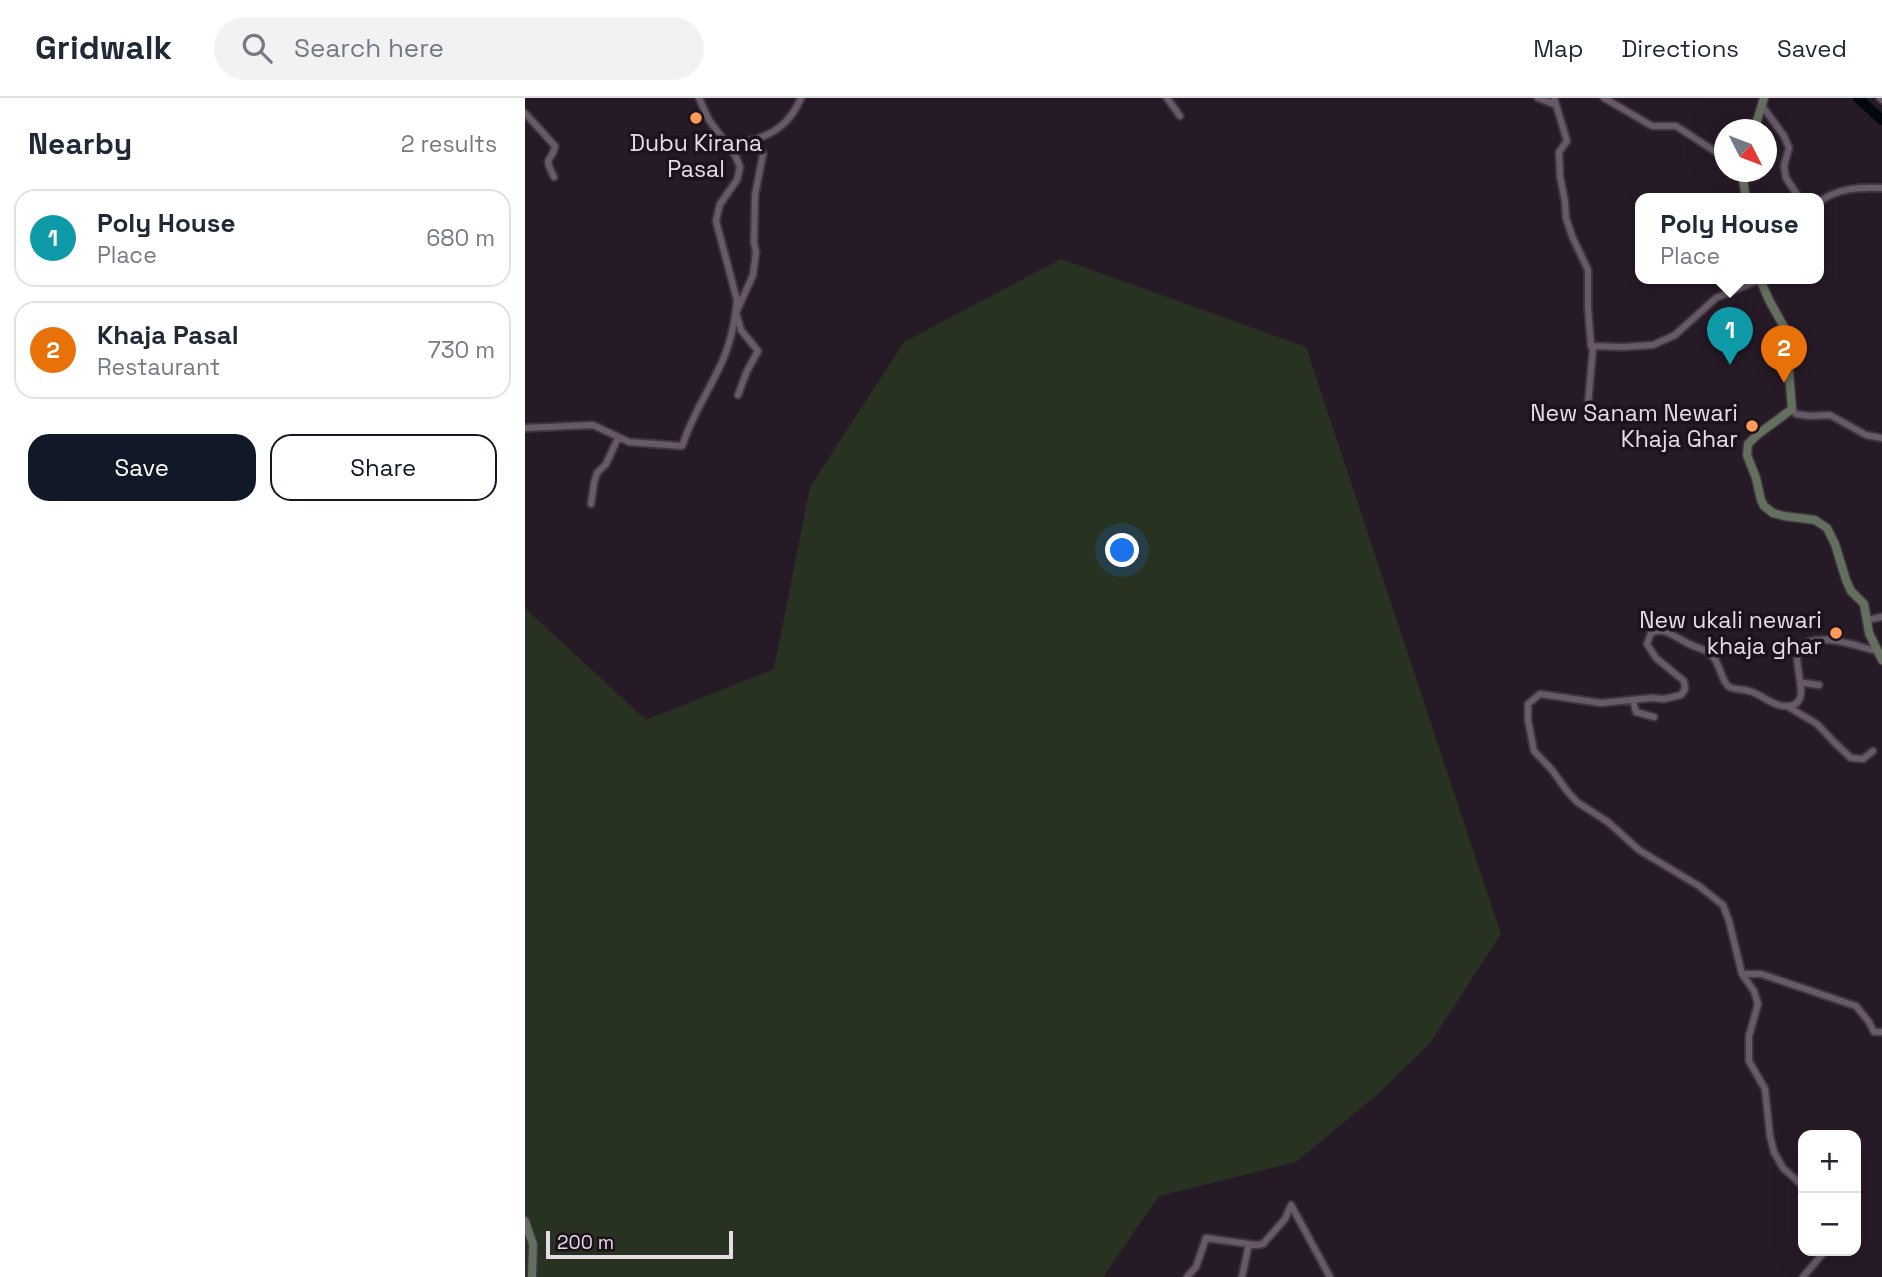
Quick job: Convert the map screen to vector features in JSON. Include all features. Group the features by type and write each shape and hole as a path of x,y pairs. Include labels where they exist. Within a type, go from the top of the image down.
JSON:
{"street":[{"path":"699,98 709,120 735,155 740,167 737,180 720,204 716,221 737,300 736,313 741,330 758,351 738,396"},
{"path":"726,145 753,140 779,130 795,113 801,98"},
{"path":"1167,98 1180,116"},
{"path":"1538,98 1555,101 1567,141 1559,152 1566,218 1588,270 1588,308 1593,347 1588,405"},
{"path":"1604,98 1652,126 1676,126 1714,151"},
{"path":"1759,119 1764,102"},
{"path":"1764,102 1789,148 1784,166 1786,178 1796,193"},
{"path":"525,113 555,146 548,159 554,177"},
{"path":"525,428 593,425 629,442 682,446 722,362 736,313 753,275 756,251 755,195 763,154 753,140"},
{"path":"1824,199 1835,192 1862,187 1882,188"},
{"path":"1593,347 1653,345 1675,335 1716,298 1749,284"},
{"path":"1763,284 1788,340 1792,409 1796,414 1830,415 1866,435 1882,438"},
{"path":"1792,409 1748,444 1747,455 1761,500 1773,513 1815,520 1827,528 1851,591 1864,604 1869,633 1882,660"},
{"path":"590,504 597,473 605,464 618,438"},
{"path":"1867,620 1882,617"},
{"path":"1798,1182 1783,1168 1774,1152 1765,1088 1748,1061 1749,1036 1758,1004 1755,991 1742,974 1723,905 1639,850 1608,822 1577,802 1534,751 1528,704 1540,694 1601,703 1664,699 1681,695 1685,689 1684,681 1656,658 1647,644 1651,633 1661,630 1709,653 1727,685 1787,706 1817,723 1851,758 1863,759 1873,751"},
{"path":"1787,706 1796,704 1801,699 1797,665 1799,651 1807,642 1837,641 1877,651"},
{"path":"1800,684 1804,682 1819,685"},
{"path":"1633,700 1636,712 1654,716"},
{"path":"1742,974 1761,974 1856,1006 1874,1032 1882,1032"},
{"path":"1187,1277 1196,1267 1207,1237 1260,1246 1285,1219 1291,1205 1330,1277"},
{"path":"525,1221 533,1244 531,1277"},
{"path":"1242,1277 1249,1244"},
{"path":"1803,1277 1821,1256"}],"green space":[{"path":"1061,259 1306,347 1501,934 1430,1043 1379,1093 1296,1162 1159,1196 1103,1277 525,1277 525,608 646,720 774,669 810,487 904,342"}],"waterway":[{"path":"1858,98 1882,120"}],"place":[{"name":"Dubu Kirana Pasal","path":"696,118"},
{"name":"Poly House","path":"1730,365"},
{"name":"Khaja Pasal","path":"1784,383"},
{"name":"New Sanam Newari Khaja Ghar","path":"1752,426"},
{"name":"New ukali newari khaja ghar","path":"1836,633"}]}
